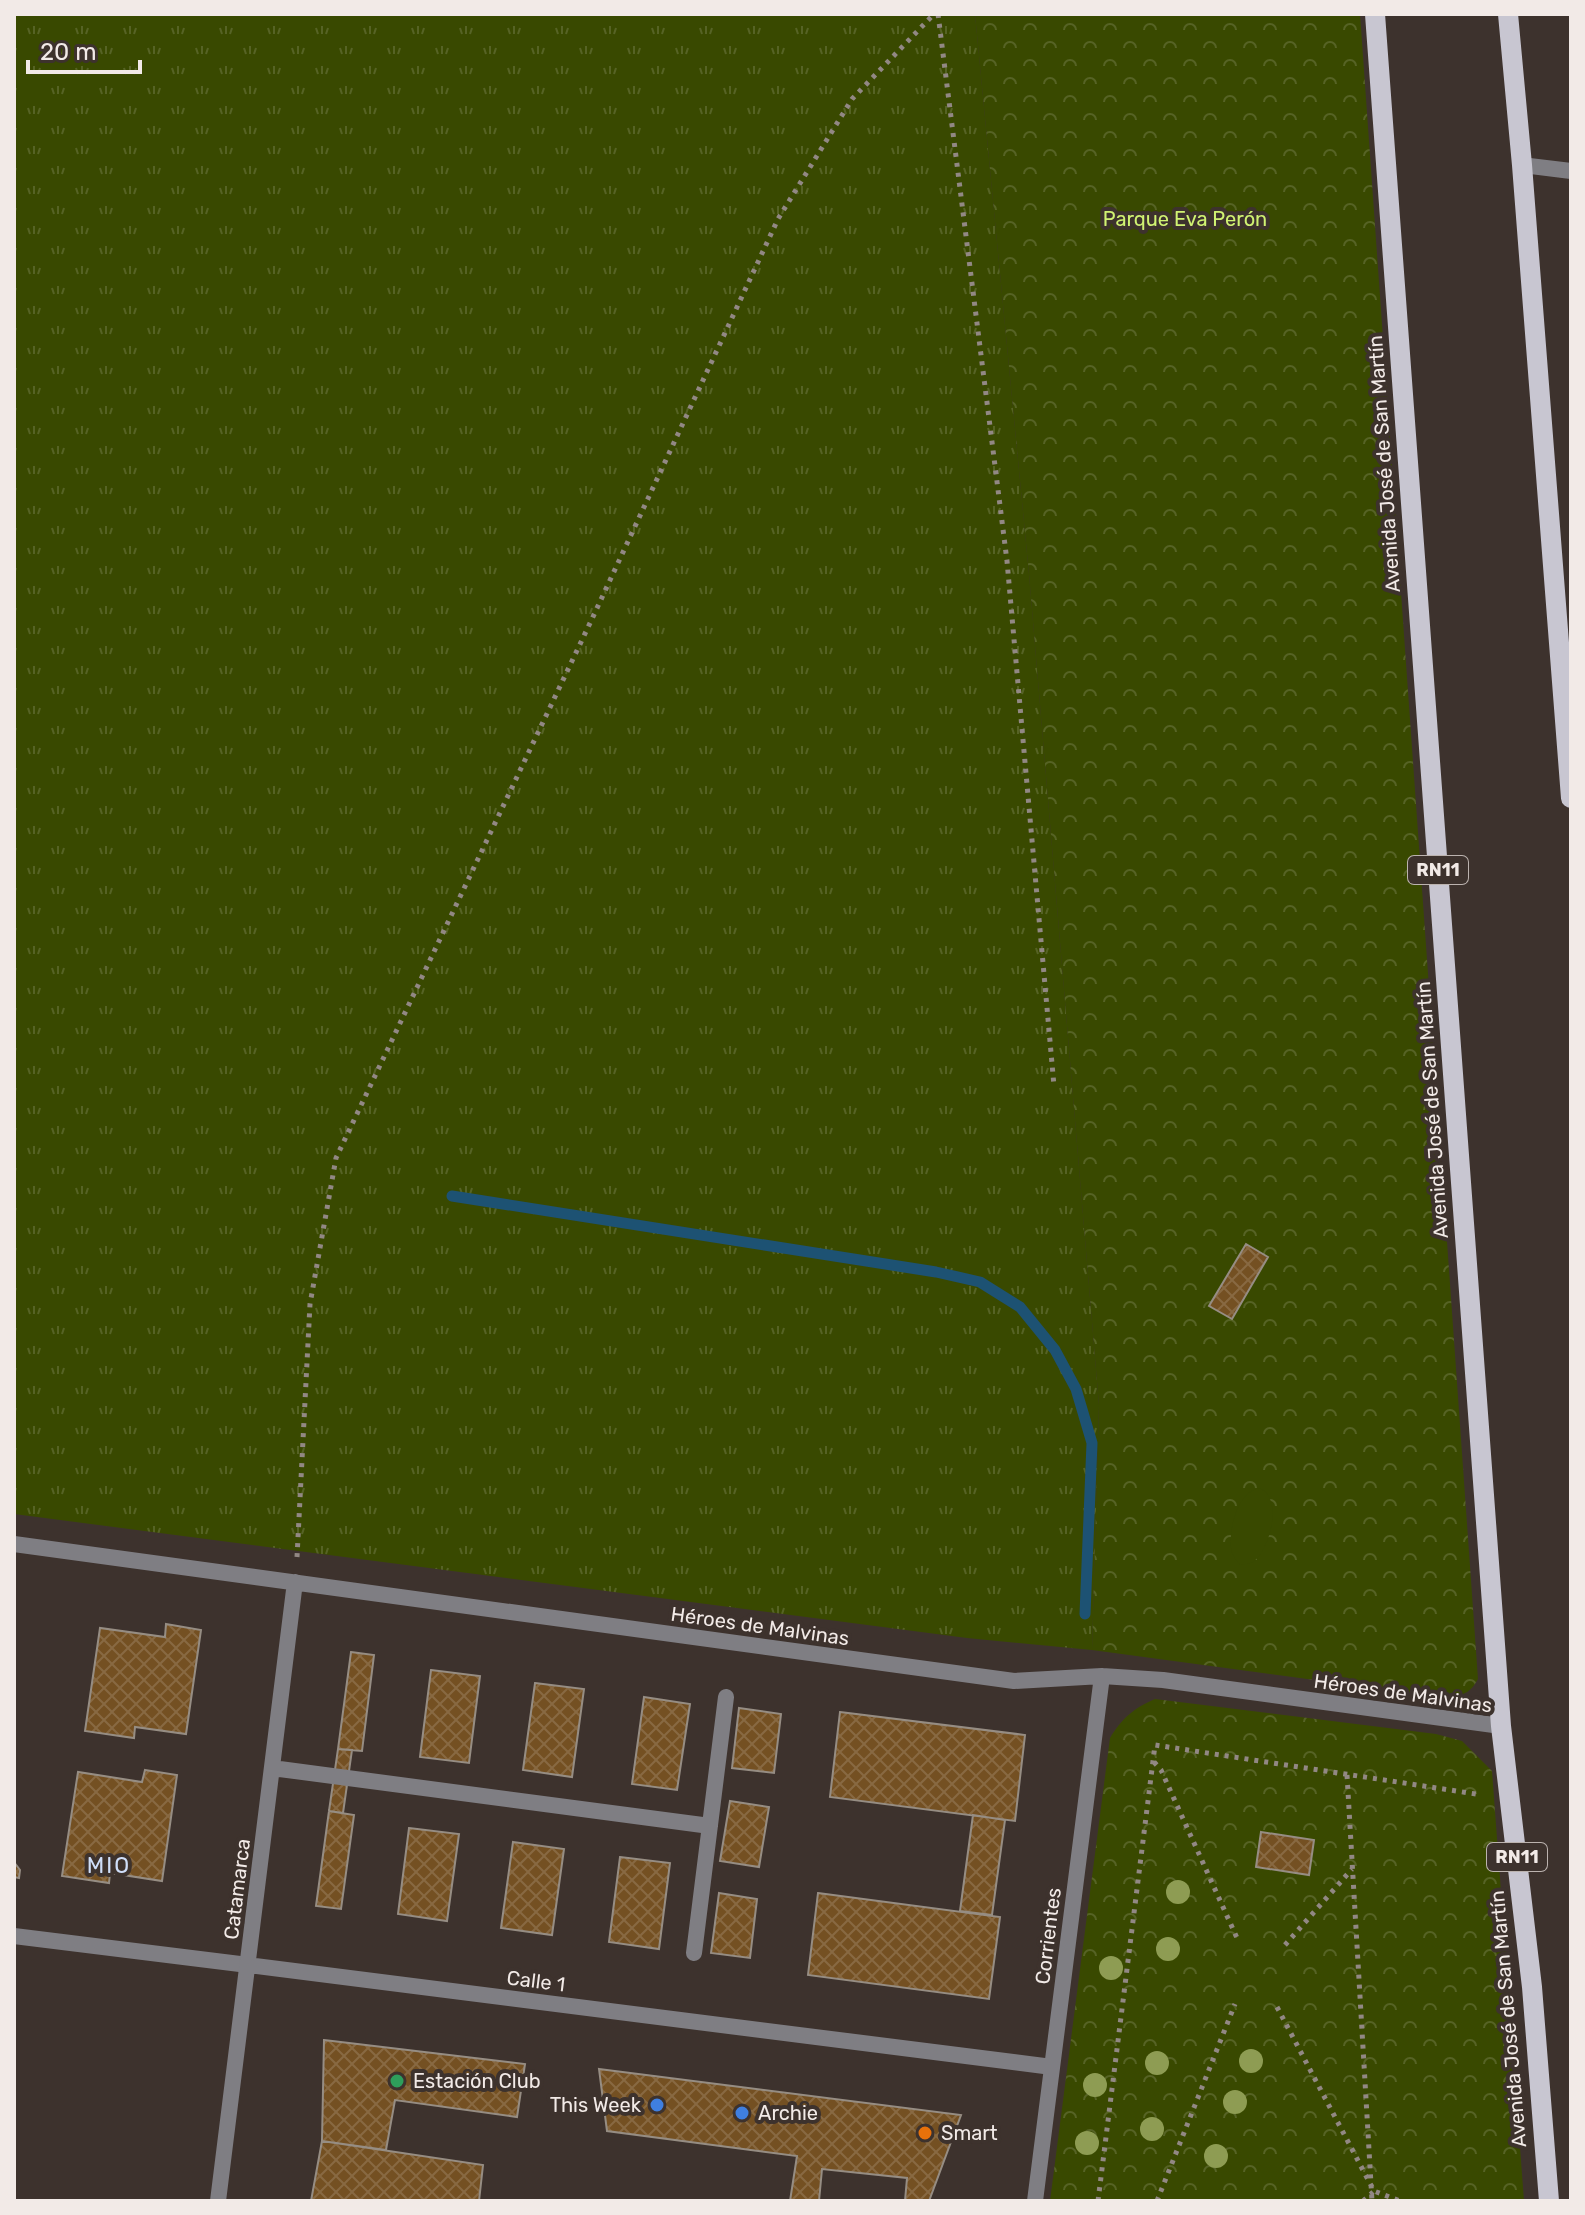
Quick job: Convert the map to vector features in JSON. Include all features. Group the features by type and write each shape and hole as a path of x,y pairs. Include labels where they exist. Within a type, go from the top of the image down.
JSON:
{"main road":[{"name":"Avenida José de San Martín","path":"1375,14 1501,1726 1532,1987 1549,2201"},
{"path":"1508,14 1564,628 1571,798"}],"street":[{"path":"1522,165 1571,171"},
{"name":"Héroes de Malvinas","path":"14,1544 1014,1681 1102,1676 1163,1680 1501,1726"},
{"name":"Catamarca","path":"218,2201 295,1582"},
{"name":"Corrientes","path":"1035,2201 1102,1676"},
{"path":"694,1953 726,1697"},
{"path":"272,1768 710,1826"},
{"name":"Calle 1","path":"14,1936 1052,2067"}],"path":[{"path":"936,14 1007,561 1054,1086"},
{"path":"295,1582 310,1304 336,1158 778,219 852,99 936,14"},
{"path":"1098,2201 1155,1745 1476,1794"},
{"path":"1153,1761 1161,1770 1237,1938"},
{"path":"1347,1775 1374,2191 1372,2201"},
{"path":"1285,1945 1353,1869"},
{"path":"1157,2201 1235,2004"},
{"path":"1277,2007 1374,2191 1400,2201"},
{"path":"1363,2201 1374,2191"}],"green space":[{"path":"14,14 975,14 1029,574 1099,1405 1092,1650 967,1638 14,1514"},
{"name":"Parque Eva Perón","path":"975,14 1360,14 1478,1679 1471,1689 1458,1695 1442,1697 1092,1650 1099,1405 1029,574"},
{"path":"1259,1488 1267,1493 1271,1502 1272,1524 1259,1556 1253,1562 1240,1565 1231,1548 1233,1522 1245,1497"},
{"path":"1155,1699 1436,1734 1462,1741 1492,1771 1524,2201 1050,2201 1110,1738 1129,1714"}],"building":[{"path":"1246,1244 1268,1257 1232,1319 1209,1306"},
{"path":"166,1624 201,1630 186,1734 135,1727 134,1738 85,1731 100,1628 165,1637"},
{"path":"351,1652 374,1655 362,1751 338,1749"},
{"path":"431,1670 480,1676 469,1763 420,1757"},
{"path":"535,1683 584,1689 572,1777 523,1770"},
{"path":"644,1697 690,1704 677,1790 632,1784"},
{"path":"739,1708 781,1714 774,1773 732,1768"},
{"path":"840,1712 1025,1735 1015,1821 830,1797"},
{"path":"338,1749 352,1750 343,1813 329,1811"},
{"path":"145,1770 177,1775 162,1881 110,1873 109,1883 62,1876 78,1772 142,1782"},
{"path":"730,1801 769,1807 759,1867 720,1861"},
{"path":"329,1811 354,1815 341,1909 316,1906"},
{"path":"973,1815 1005,1820 992,1915 960,1911"},
{"path":"409,1828 459,1834 447,1921 398,1914"},
{"path":"1261,1832 1314,1840 1309,1875 1256,1867"},
{"path":"513,1842 564,1849 552,1935 501,1928"},
{"path":"620,1857 670,1863 659,1949 609,1942"},
{"path":"14,1862 20,1870 19,1878 14,1877"},
{"path":"719,1893 757,1899 750,1958 711,1953"},
{"path":"818,1893 1000,1917 989,1999 808,1975"},
{"path":"324,2040 525,2064 517,2117 395,2100 386,2150 322,2141"},
{"path":"599,2069 961,2115 929,2201 905,2201 907,2178 822,2169 819,2201 790,2201 797,2156 607,2131"},
{"path":"322,2141 483,2165 479,2201 311,2201"}],"waterway":[{"path":"452,1196 936,1272 980,1282 1020,1307 1055,1350 1076,1389 1092,1443 1085,1614"}],"place":[{"name":"Estación Club","path":"397,2081"},
{"name":"This Week","path":"657,2105"},
{"name":"Archie","path":"742,2113"},
{"name":"Smart","path":"925,2133"}],"district":[{"name":"MIO","path":"109,1865"}]}
